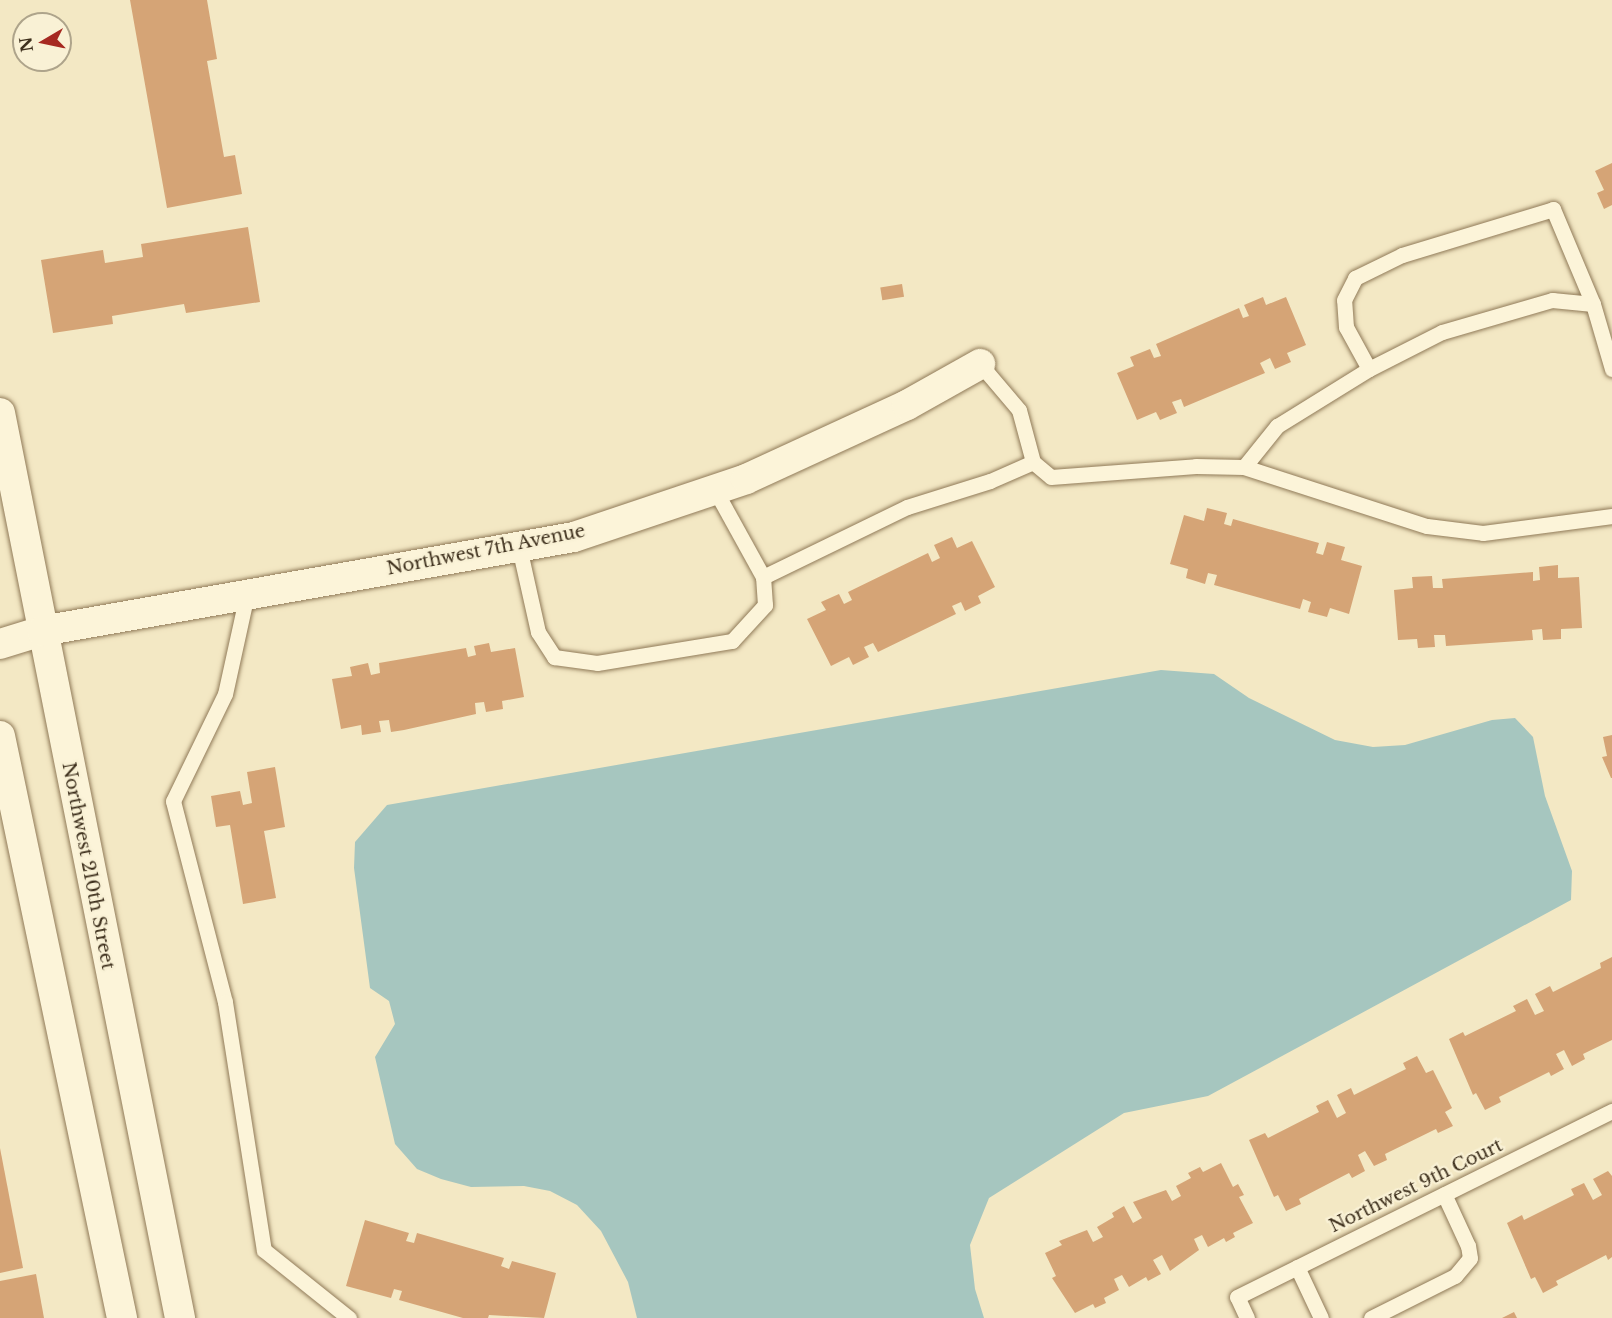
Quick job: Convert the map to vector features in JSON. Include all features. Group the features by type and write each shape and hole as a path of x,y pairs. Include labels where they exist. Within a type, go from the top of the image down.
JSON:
{"street":[{"name":"Northwest 7th Avenue","path":"0,644 42,631 574,537 715,490 906,405 980,364"},
{"name":"Northwest 210th Street","path":"0,413 180,1318"},
{"path":"0,736 122,1318"}],"lane":[{"path":"1369,369 1346,327 1344,300 1356,278 1402,255 1553,209 1593,304 1612,369"},
{"path":"1244,467 1277,426 1369,369 1442,332 1552,300 1593,304"},
{"path":"980,364 1019,410 1033,462 1051,477 1196,466 1244,467 1438,527 1483,533 1612,516"},
{"path":"763,577 907,507 990,481 1033,462"},
{"path":"519,546 538,632 554,657 597,663 732,641 765,605 763,577 715,490"},
{"path":"247,594 225,694 173,801 225,1002 264,1250 349,1318"},
{"name":"Northwest 9th Court","path":"1247,1318 1237,1297 1612,1111"},
{"path":"1371,1318 1455,1276 1470,1258 1468,1246 1444,1194"},
{"path":"1297,1267 1321,1318"}],"water":[{"path":"1161,670 1214,674 1249,698 1335,740 1373,747 1405,745 1492,720 1515,718 1533,737 1545,796 1572,871 1571,900 1208,1096 1124,1113 989,1198 970,1245 975,1289 984,1318 637,1318 628,1282 601,1231 577,1205 550,1191 524,1186 471,1187 441,1179 417,1169 395,1144 375,1057 395,1024 389,1001 370,988 354,868 355,842 387,805"}],"building":[{"path":"130,0 207,0 217,59 207,61 224,157 235,155 242,194 167,208"},
{"path":"1612,163 1612,205 1604,209 1597,193 1604,190 1595,171"},
{"path":"248,227 260,302 186,313 184,304 112,316 113,324 53,333 41,260 103,250 105,263 143,257 141,244"},
{"path":"902,284 904,297 882,300 880,287"},
{"path":"1263,297 1266,305 1286,297 1306,345 1287,353 1291,362 1275,369 1270,358 1260,363 1265,373 1184,407 1181,399 1172,402 1177,413 1160,420 1156,412 1137,420 1117,373 1134,366 1130,357 1150,349 1154,358 1161,356 1156,344 1239,308 1243,318 1249,316 1244,305"},
{"path":"1207,508 1227,513 1224,524 1231,526 1233,519 1319,543 1316,553 1323,555 1327,542 1345,547 1341,560 1362,566 1349,614 1330,608 1327,617 1308,612 1311,602 1303,599 1300,609 1214,585 1217,575 1208,573 1205,584 1186,578 1188,569 1170,564 1184,515 1204,521"},
{"path":"952,537 957,548 972,541 995,587 978,596 981,603 965,611 961,602 952,606 956,614 878,652 873,643 864,647 869,657 853,665 849,657 831,666 807,619 826,610 821,602 839,594 844,604 852,600 848,592 928,553 932,562 940,558 934,545"},
{"path":"1558,565 1558,578 1579,577 1582,628 1561,629 1561,639 1543,640 1542,629 1532,630 1533,640 1446,646 1445,635 1434,635 1435,647 1418,648 1417,639 1398,640 1394,590 1413,588 1412,577 1432,576 1433,588 1443,588 1442,579 1533,572 1533,581 1540,580 1539,567"},
{"path":"489,643 491,652 515,648 524,697 502,701 503,709 486,712 484,702 475,703 476,714 404,730 391,732 389,720 379,721 381,732 362,735 361,725 341,729 332,679 352,676 350,667 368,663 371,675 380,673 379,663 466,648 468,657 476,655 474,646"},
{"path":"1612,735 1611,778 1602,757 1607,756 1603,737"},
{"path":"275,767 285,827 264,831 276,898 243,904 230,825 216,827 211,796 240,791 243,805 252,803 247,772"},
{"path":"1612,957 1612,1040 1583,1054 1585,1059 1572,1066 1564,1050 1556,1054 1564,1069 1551,1076 1549,1072 1499,1097 1501,1102 1485,1110 1476,1093 1473,1095 1449,1039 1463,1032 1465,1036 1516,1011 1513,1006 1527,999 1535,1015 1544,1011 1535,994 1550,986 1553,992 1601,968 1600,963"},
{"path":"1417,1056 1426,1073 1433,1070 1452,1108 1445,1112 1453,1126 1438,1133 1436,1129 1385,1154 1387,1160 1374,1166 1365,1151 1358,1155 1365,1171 1352,1178 1349,1173 1299,1199 1301,1204 1286,1211 1278,1195 1274,1197 1249,1140 1265,1133 1268,1138 1319,1112 1316,1106 1328,1100 1337,1118 1346,1113 1337,1095 1351,1088 1354,1095 1406,1069 1403,1063"},
{"path":"0,1148 23,1268 0,1273"},
{"path":"1221,1163 1233,1187 1238,1184 1244,1195 1239,1197 1253,1223 1233,1233 1235,1237 1226,1242 1224,1238 1208,1247 1202,1235 1194,1239 1199,1250 1170,1271 1162,1255 1153,1260 1161,1274 1148,1281 1146,1277 1129,1287 1122,1275 1114,1279 1119,1290 1104,1298 1106,1303 1095,1308 1093,1304 1075,1313 1052,1278 1056,1276 1045,1253 1062,1245 1059,1241 1087,1230 1093,1242 1103,1237 1097,1227 1114,1217 1112,1213 1124,1206 1133,1223 1142,1218 1133,1202 1166,1190 1172,1201 1181,1196 1176,1186 1191,1178 1188,1173 1200,1167 1203,1172"},
{"path":"1608,1171 1612,1176 1612,1257 1608,1260 1606,1255 1556,1281 1558,1285 1543,1293 1535,1277 1531,1279 1507,1223 1522,1215 1524,1220 1574,1195 1571,1189 1584,1183 1593,1200 1602,1195 1593,1179"},
{"path":"365,1220 409,1233 406,1241 414,1243 417,1233 504,1258 501,1266 509,1269 512,1261 556,1273 544,1318 489,1315 488,1318 463,1318 399,1300 402,1291 394,1289 391,1298 346,1286"},
{"path":"36,1274 44,1318 0,1318 0,1281"},
{"path":"1514,1312 1517,1318 1502,1318"}]}
